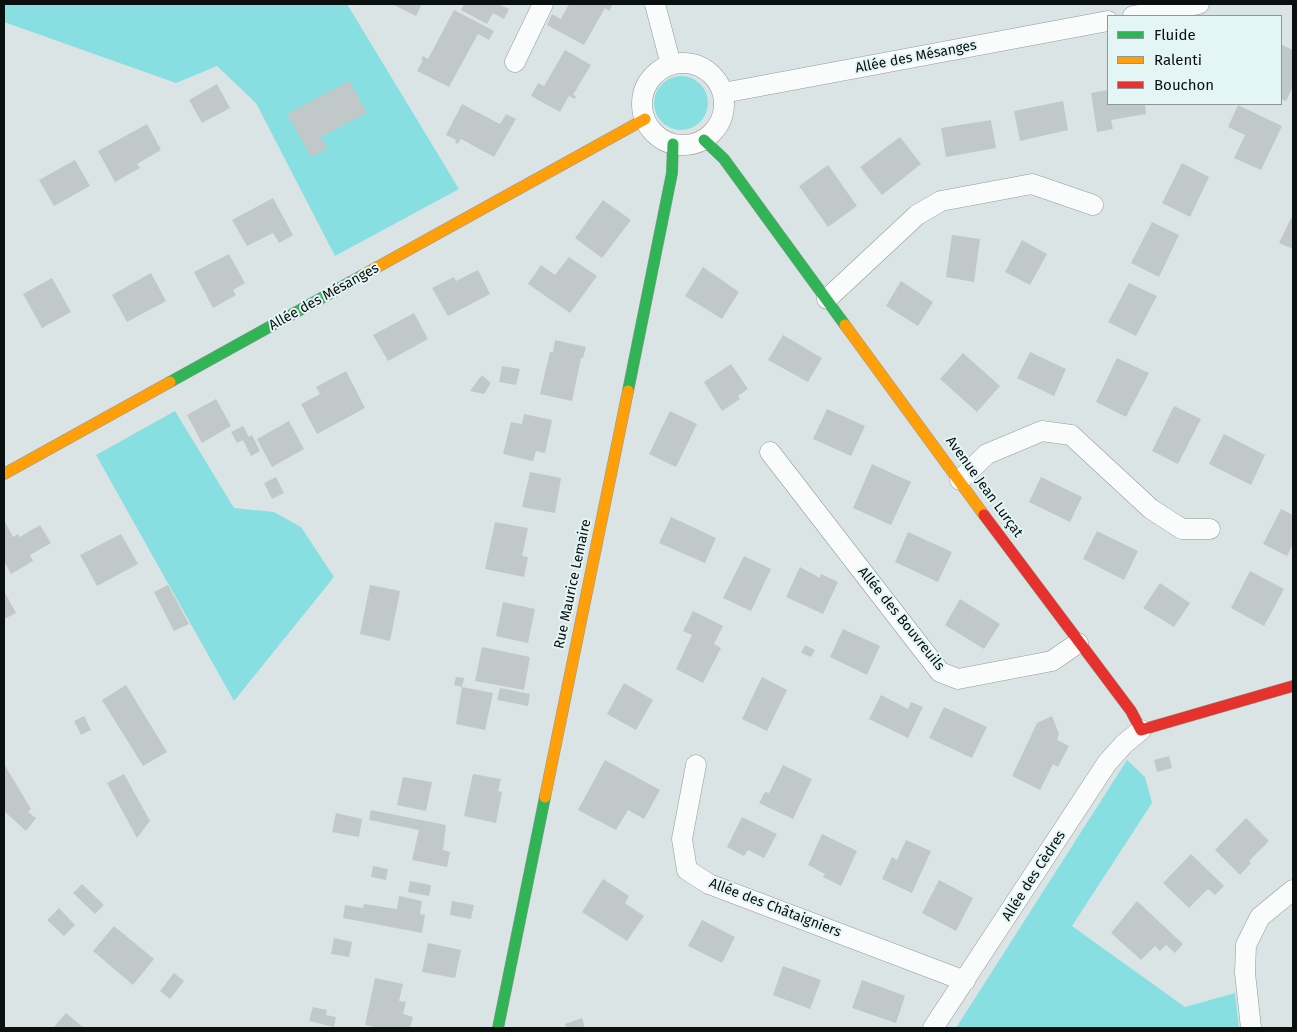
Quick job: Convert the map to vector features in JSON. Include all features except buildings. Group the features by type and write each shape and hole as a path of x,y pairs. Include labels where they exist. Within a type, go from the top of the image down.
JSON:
{"street":[{"path":"515,62 543,4"},
{"path":"655,4 670,65"},
{"path":"1138,15 1199,4"},
{"name":"Allée des Mésanges","path":"723,92 1107,21"},
{"path":"683,63 696,65 708,71 718,80 723,92 722,120 704,140 694,144 673,144 661,139 645,119 642,106 644,93 658,71 670,65 683,63"},
{"name":"Allée des Mésanges","path":"4,474 645,119"},
{"name":"Avenue Jean Lurçat","path":"704,140 724,160 827,299 1078,643 1131,711 1141,730"},
{"name":"Rue Maurice Lemaire","path":"498,1028 670,182 673,144"},
{"path":"827,299 917,215 941,201 1032,184 1093,205"},
{"path":"960,480 988,454 1042,431 1071,435 1151,509 1182,529 1210,529"},
{"name":"Allée des Bouvreuils","path":"770,452 940,672 958,679 1052,661 1078,643"},
{"path":"1141,730 1293,686"},
{"name":"Allée des Cèdres","path":"933,1028 1107,764 1124,744 1141,730"},
{"name":"Allée des Châtaigniers","path":"696,765 682,839 687,870 710,884 964,981"},
{"path":"1251,1028 1245,973 1246,945 1260,917 1293,890"}],"shaded area":[{"path":"4,4 347,4 459,189 335,256 256,103 217,66 176,83 4,22"},
{"path":"681,76 691,78 700,84 706,93 708,103 706,113 700,122 691,128 681,130 671,128 662,122 656,113 654,103 656,93 662,84 671,78"},
{"path":"175,411 234,508 274,512 301,527 334,577 234,701 96,455"},
{"path":"1127,760 1145,777 1152,803 1072,926 1185,1007 1235,993 1239,1028 956,1028"}],"traffic: fast":[{"path":"704,140 724,159 845,325"},
{"path":"628,391 672,173 673,144"},
{"path":"170,382 363,275"},
{"path":"498,1028 545,797"}],"traffic: slow":[{"path":"363,275 645,119"},
{"path":"845,325 984,515"},
{"path":"4,474 170,382"},
{"path":"545,797 628,391"}],"traffic: jam":[{"path":"984,515 1131,711 1141,730 1293,686"}]}
